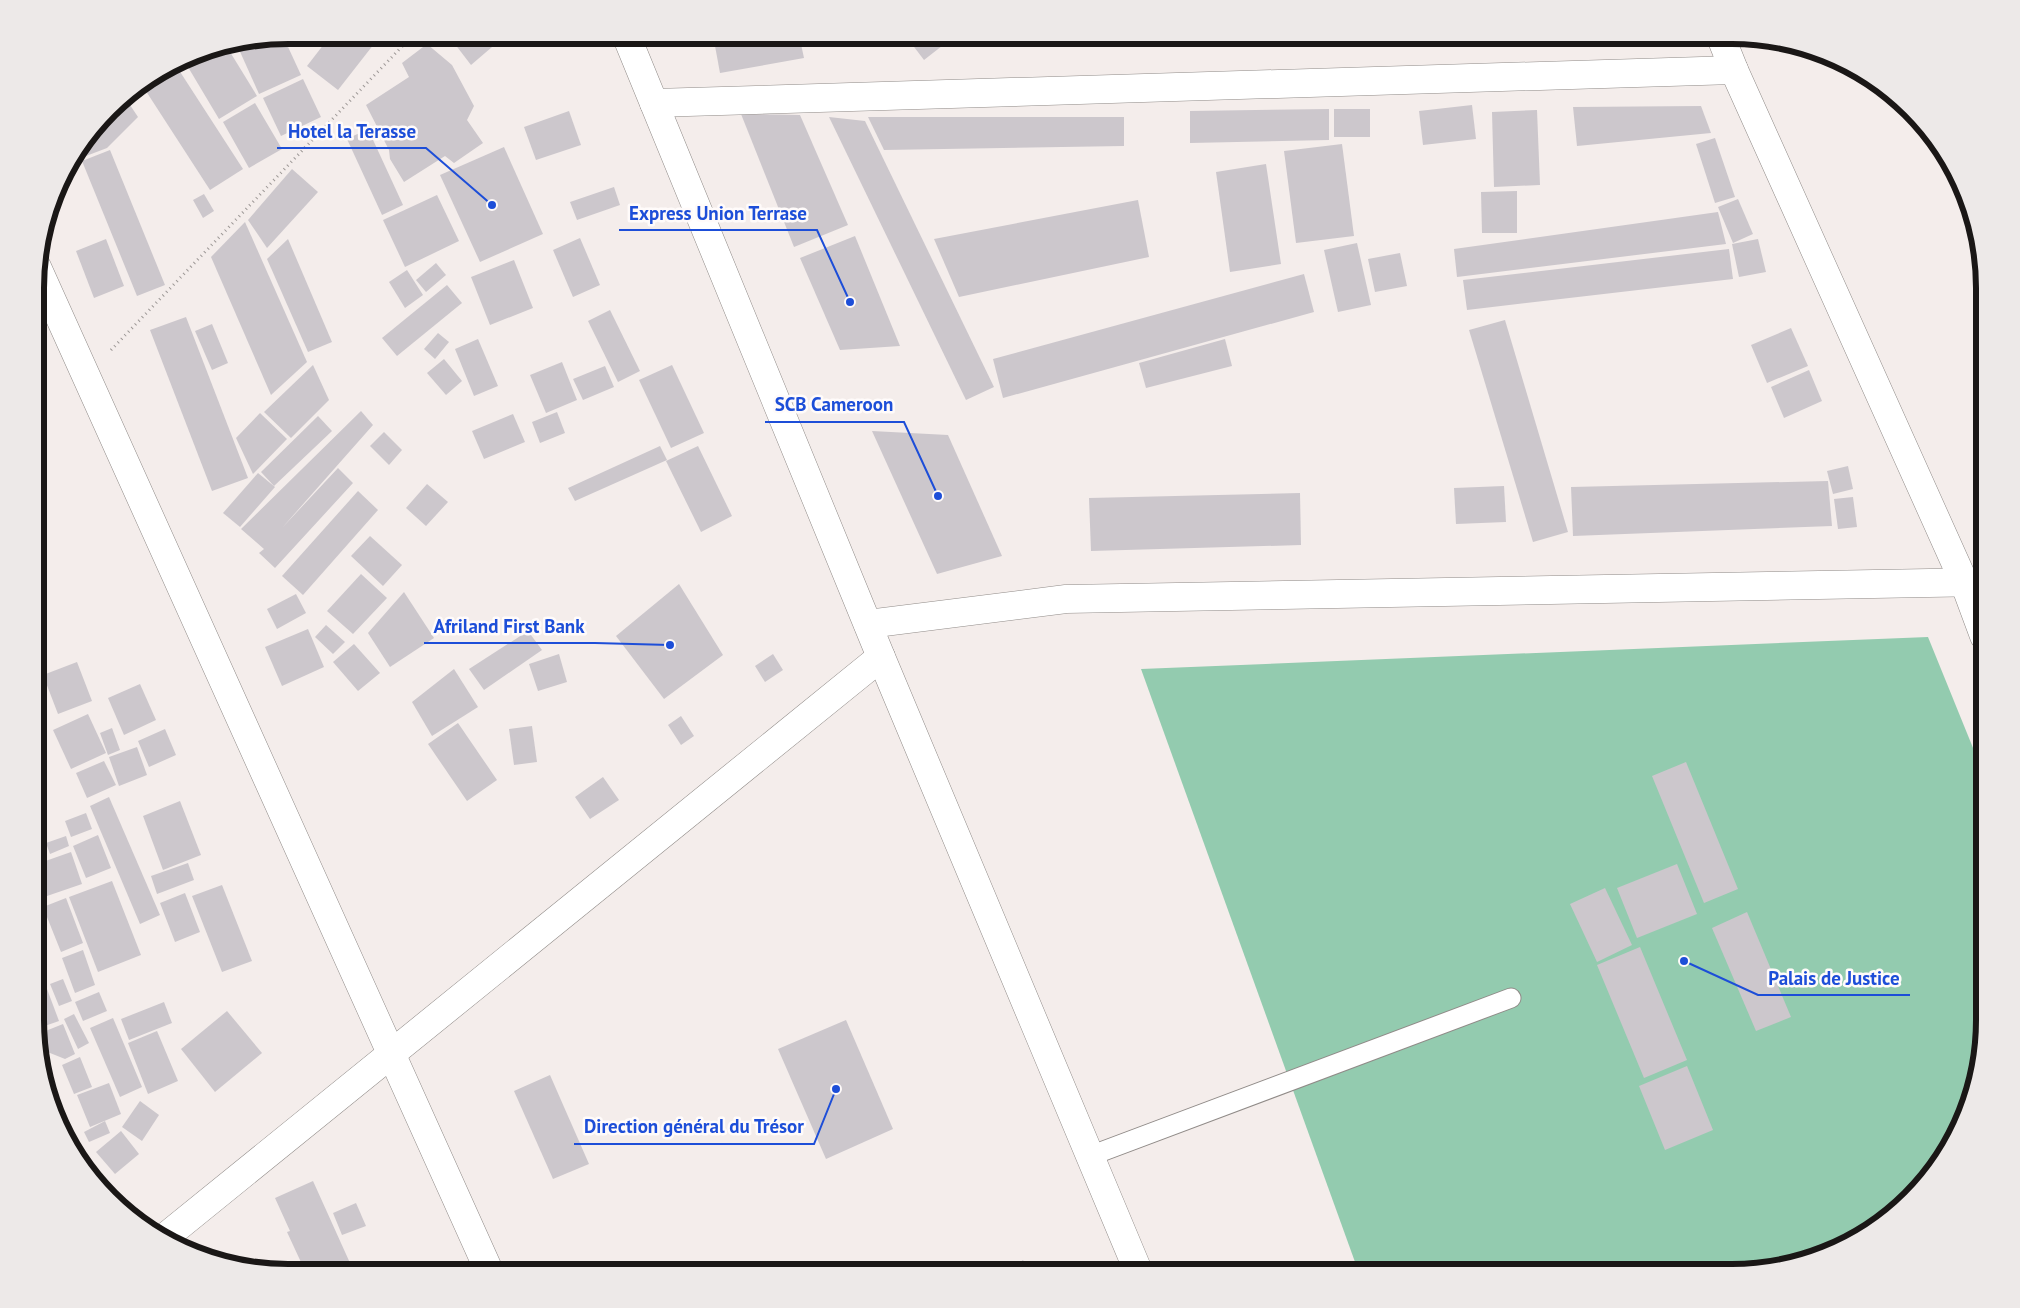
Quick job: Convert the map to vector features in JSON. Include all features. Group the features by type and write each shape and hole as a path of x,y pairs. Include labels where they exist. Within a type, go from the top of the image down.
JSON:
{"street":[{"path":"630,44 881,657 1135,1264"},
{"path":"868,624 1066,599 1974,582 1734,70 1724,44"},
{"path":"654,103 1734,70"},
{"path":"44,283 486,1264"},
{"path":"169,1234 881,657"}],"lane":[{"path":"1090,1156 1511,998"}],"path":[{"path":"86,376 405,44"}],"green space":[{"path":"1928,637 1976,755 1976,1036 1968,1083 1958,1114 1944,1142 1916,1181 1881,1214 1854,1232 1826,1246 1780,1260 1748,1264 1356,1264 1141,669"}],"building":[{"path":"287,44 301,75 259,94 239,48"},
{"path":"324,44 374,44 338,90 307,66"},
{"path":"427,44 452,65 474,106 467,120 483,143 454,163 445,156 404,182 390,159 389,150 366,105 409,77 402,63"},
{"path":"455,44 496,44 471,65"},
{"path":"715,44 801,44 804,58 720,73"},
{"path":"912,44 944,44 924,60"},
{"path":"229,51 257,96 219,119 187,65"},
{"path":"179,70 243,169 210,190 145,90"},
{"path":"303,79 321,117 281,136 263,98"},
{"path":"128,103 138,117 107,148 86,156 84,154 94,139"},
{"path":"255,103 282,149 249,168 223,122"},
{"path":"1472,105 1476,139 1423,145 1419,111"},
{"path":"1701,106 1711,133 1577,146 1573,107"},
{"path":"1329,109 1329,140 1190,143 1190,111"},
{"path":"1334,109 1370,109 1370,137 1334,137"},
{"path":"1537,110 1540,185 1494,187 1492,112"},
{"path":"569,111 581,145 536,160 524,127"},
{"path":"741,114 800,115 848,225 794,247"},
{"path":"829,117 865,121 994,387 966,400"},
{"path":"868,117 1124,117 1124,146 884,150"},
{"path":"368,129 403,205 382,215 347,139"},
{"path":"1715,138 1735,197 1715,203 1696,144"},
{"path":"1342,144 1354,236 1296,243 1284,151"},
{"path":"504,147 543,234 480,262 440,175"},
{"path":"110,150 165,285 137,296 82,161"},
{"path":"1266,164 1281,264 1230,272 1216,172"},
{"path":"292,169 318,192 267,248 248,220"},
{"path":"614,187 620,205 577,220 570,202"},
{"path":"1517,191 1517,233 1482,233 1481,192"},
{"path":"204,194 214,211 203,218 193,200"},
{"path":"437,195 459,241 405,267 383,220"},
{"path":"1738,199 1753,234 1733,243 1718,207"},
{"path":"1138,200 1149,257 959,297 934,239"},
{"path":"1718,212 1726,244 1457,277 1454,249"},
{"path":"245,222 307,362 271,395 211,257"},
{"path":"855,236 900,346 840,350 800,258"},
{"path":"580,238 600,285 573,297 553,250"},
{"path":"106,239 124,286 94,298 76,251"},
{"path":"288,239 332,342 308,352 267,259"},
{"path":"1758,239 1766,272 1739,277 1732,244"},
{"path":"1357,243 1371,305 1338,312 1324,250"},
{"path":"1729,249 1733,279 1467,310 1463,280"},
{"path":"1400,253 1407,286 1375,292 1368,259"},
{"path":"514,260 533,308 490,325 471,277"},
{"path":"436,263 446,275 426,292 416,280"},
{"path":"407,270 423,295 405,308 389,282"},
{"path":"1304,274 1314,312 1003,398 993,359"},
{"path":"447,285 462,303 397,356 382,338"},
{"path":"610,310 640,371 618,382 588,321"},
{"path":"186,317 248,478 212,491 150,330"},
{"path":"1505,320 1568,532 1533,542 1469,330"},
{"path":"212,324 228,363 212,370 195,331"},
{"path":"1791,328 1808,366 1767,383 1751,345"},
{"path":"438,333 449,342 435,359 424,349"},
{"path":"478,339 498,386 474,396 455,349"},
{"path":"1225,339 1232,366 1146,388 1139,363"},
{"path":"444,359 462,381 446,395 427,373"},
{"path":"562,362 577,400 546,413 530,375"},
{"path":"313,365 329,400 291,438 264,412"},
{"path":"672,365 704,433 671,448 639,380"},
{"path":"605,366 614,387 583,400 573,379"},
{"path":"1809,370 1822,401 1784,418 1771,387"},
{"path":"361,411 373,425 282,528 338,468 353,483 275,568 259,553 264,549 241,529"},
{"path":"557,412 565,433 540,443 532,422"},
{"path":"260,413 287,439 253,474 236,438"},
{"path":"513,414 525,442 484,459 472,431"},
{"path":"318,416 332,431 274,486 261,472"},
{"path":"872,431 948,435 1002,556 937,574"},
{"path":"384,432 402,450 389,465 370,446"},
{"path":"660,446 667,460 575,501 568,488"},
{"path":"698,446 732,516 701,532 666,461"},
{"path":"1848,466 1853,489 1833,494 1827,471"},
{"path":"258,473 275,487 240,527 223,513"},
{"path":"1828,481 1832,526 1573,536 1571,487"},
{"path":"427,484 448,502 426,526 406,508"},
{"path":"1504,486 1506,522 1456,524 1454,488"},
{"path":"358,491 378,510 303,595 282,576"},
{"path":"1300,493 1301,545 1091,551 1089,498"},
{"path":"1853,497 1857,527 1838,529 1834,499"},
{"path":"370,536 402,565 383,586 351,556"},
{"path":"361,574 387,598 353,634 327,611"},
{"path":"679,584 723,655 664,699 616,636"},
{"path":"404,592 434,638 390,667 368,633"},
{"path":"296,594 306,613 277,629 267,609"},
{"path":"326,625 345,642 333,654 315,637"},
{"path":"308,629 324,667 282,686 265,647"},
{"path":"528,631 542,650 484,690 469,669"},
{"path":"354,644 380,673 358,691 333,662"},
{"path":"559,654 567,682 538,691 529,664"},
{"path":"773,654 783,670 765,682 755,666"},
{"path":"77,662 92,701 58,714 44,675"},
{"path":"454,669 478,707 432,736 412,702"},
{"path":"140,684 156,720 124,735 108,698"},
{"path":"88,714 106,753 71,769 53,730"},
{"path":"681,716 694,736 681,745 668,725"},
{"path":"458,723 497,780 467,801 428,744"},
{"path":"532,726 537,762 514,765 509,729"},
{"path":"112,728 120,750 108,755 100,733"},
{"path":"165,729 176,755 149,767 138,741"},
{"path":"137,747 147,775 119,786 109,757"},
{"path":"104,761 116,785 87,798 76,773"},
{"path":"1686,762 1738,889 1704,903 1652,776"},
{"path":"603,777 619,800 590,819 575,797"},
{"path":"109,797 160,915 140,924 90,806"},
{"path":"180,801 201,855 163,870 143,816"},
{"path":"86,813 92,829 71,837 65,821"},
{"path":"98,835 111,868 86,878 73,846"},
{"path":"66,836 69,846 50,854 46,843"},
{"path":"71,852 82,884 47,896 44,886 44,862"},
{"path":"188,863 194,880 157,894 151,876"},
{"path":"1677,864 1697,914 1637,938 1617,888"},
{"path":"112,881 141,955 98,972 69,897"},
{"path":"222,885 252,961 222,972 192,896"},
{"path":"1605,888 1632,945 1597,962 1570,904"},
{"path":"185,893 200,932 175,942 160,903"},
{"path":"66,898 83,943 61,952 44,907"},
{"path":"1747,912 1791,1017 1756,1031 1712,928"},
{"path":"1640,947 1687,1060 1644,1078 1597,965"},
{"path":"83,950 95,985 75,993 62,958"},
{"path":"63,979 72,1001 59,1006 50,984"},
{"path":"47,989 59,1021 44,1026 44,1020 44,990"},
{"path":"99,992 107,1011 83,1021 75,1002"},
{"path":"164,1002 172,1023 129,1040 121,1019"},
{"path":"227,1011 262,1053 215,1092 181,1049"},
{"path":"74,1014 89,1043 78,1049 64,1019"},
{"path":"113,1018 142,1087 120,1097 90,1028"},
{"path":"846,1020 893,1129 826,1159 778,1049"},
{"path":"63,1024 75,1054 65,1059 46,1051 44,1032"},
{"path":"157,1031 178,1081 148,1094 128,1043"},
{"path":"80,1057 92,1087 74,1094 62,1065"},
{"path":"1687,1066 1713,1130 1665,1150 1639,1086"},
{"path":"550,1075 589,1164 553,1179 514,1091"},
{"path":"109,1083 121,1114 90,1127 77,1095"},
{"path":"140,1101 159,1115 142,1141 122,1127"},
{"path":"105,1121 110,1133 89,1142 84,1132"},
{"path":"121,1131 139,1154 115,1174 96,1152"},
{"path":"313,1181 350,1263 302,1264 287,1232 290,1231 275,1198"},
{"path":"356,1203 366,1226 342,1235 333,1213"},
{"path":"1023,1260 1026,1264 1017,1264"}],"place":[{"name":"Hotel la Terasse","path":"492,205"},
{"name":"Express Union Terrase","path":"850,302"},
{"name":"SCB Cameroon","path":"938,496"},
{"name":"Afriland First Bank","path":"670,645"},
{"name":"Palais de Justice","path":"1684,961"},
{"name":"Direction général du Trésor","path":"836,1089"}]}
